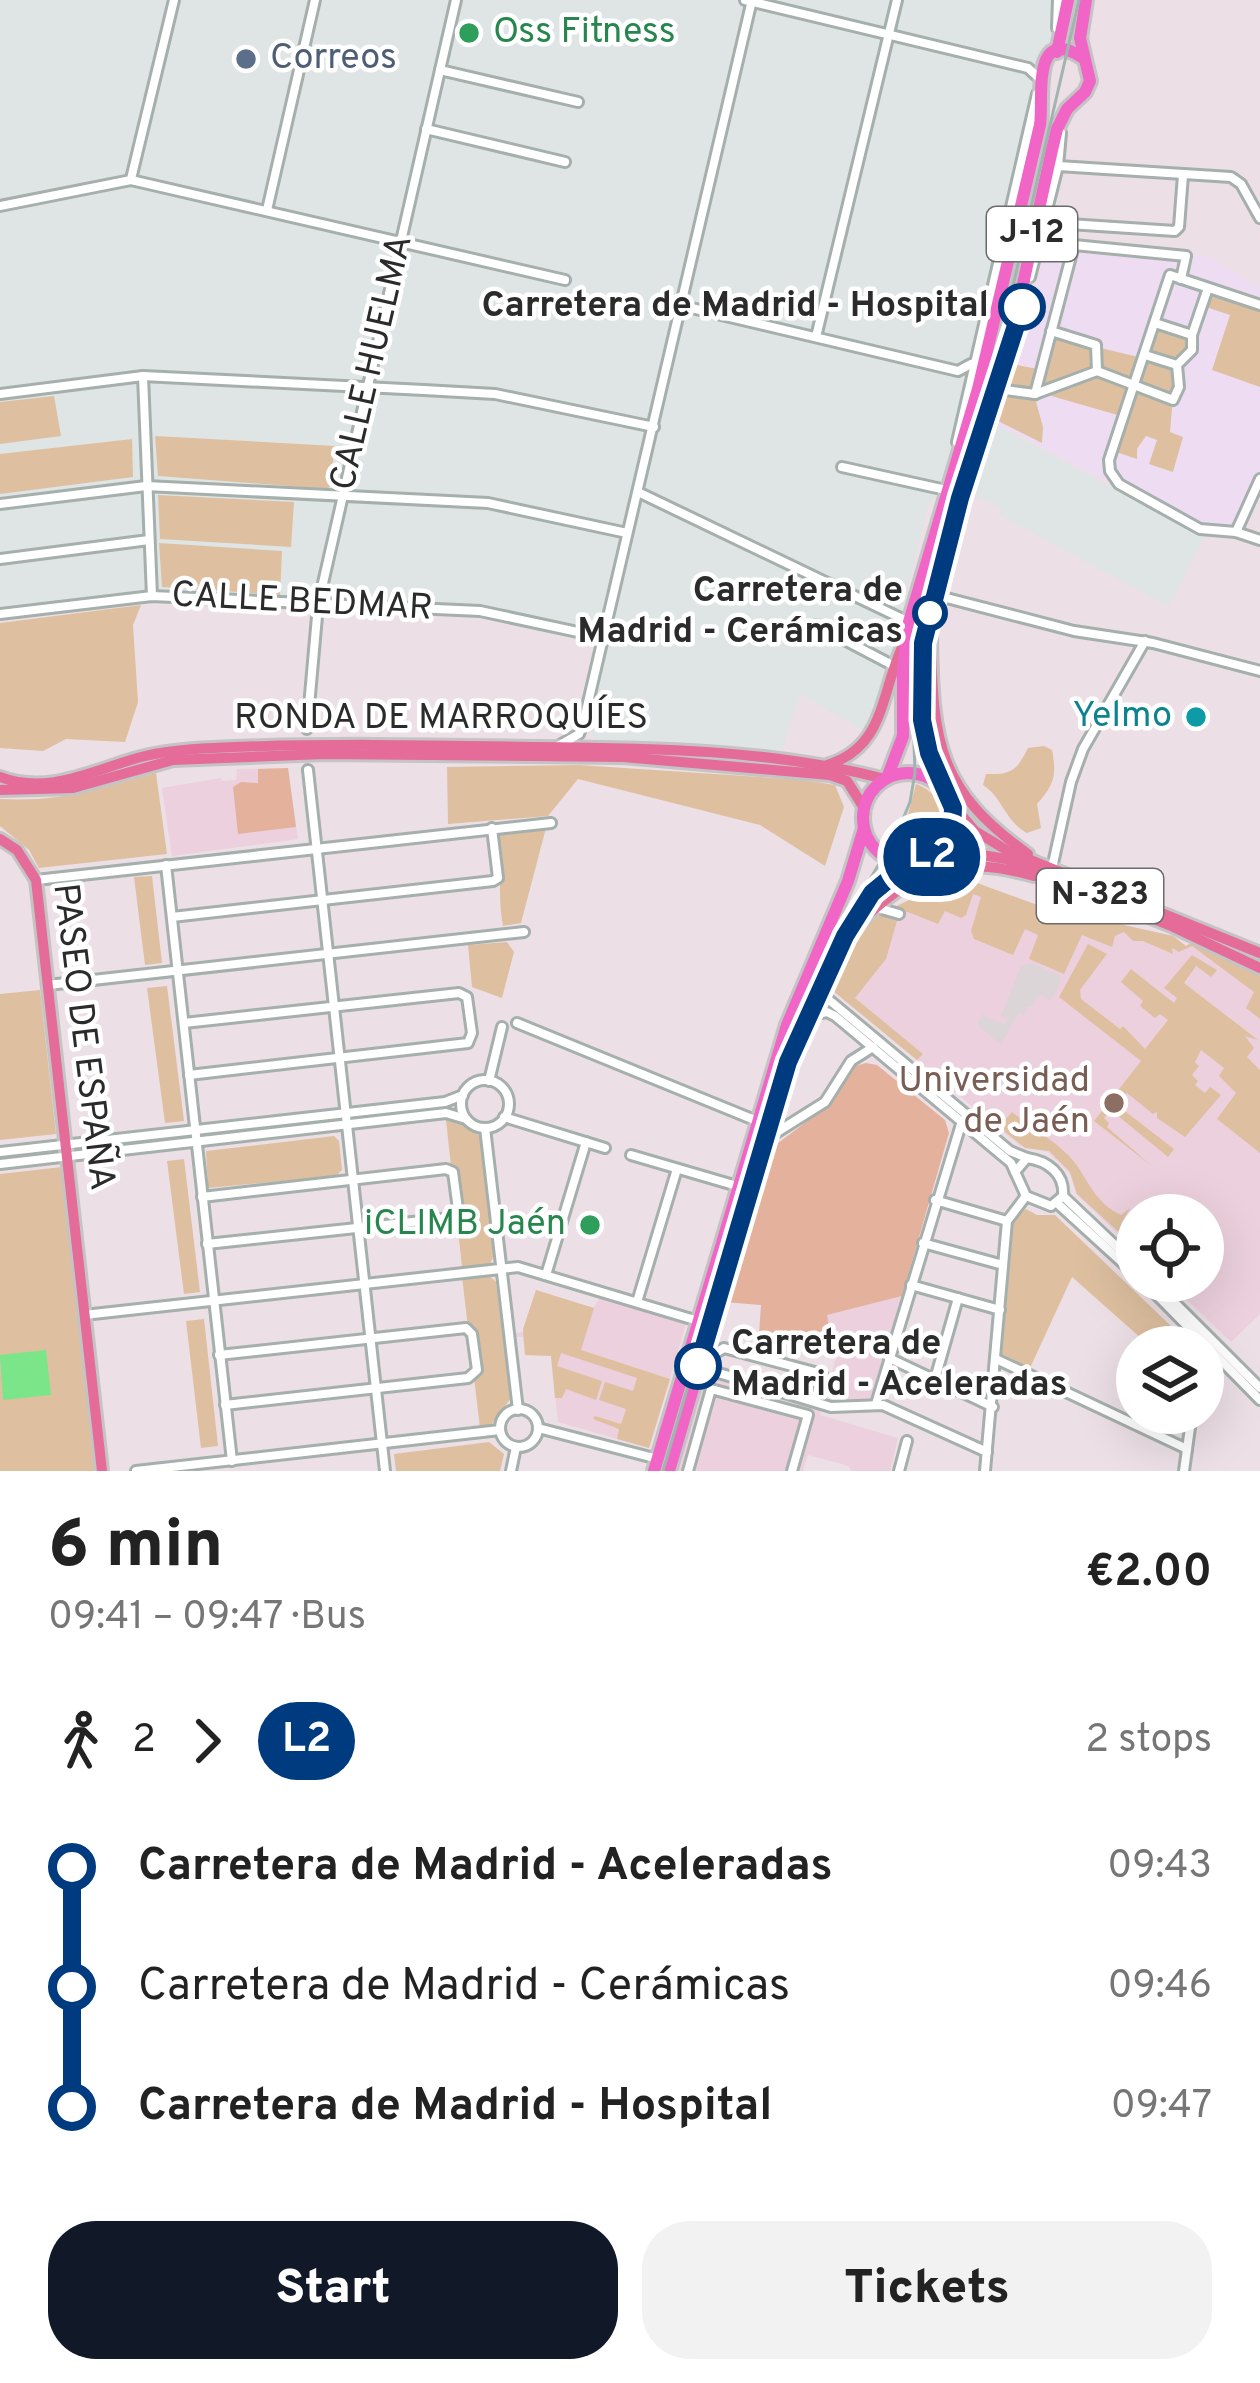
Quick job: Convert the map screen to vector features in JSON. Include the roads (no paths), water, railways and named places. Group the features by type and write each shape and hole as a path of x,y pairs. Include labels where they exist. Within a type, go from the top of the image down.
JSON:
{"highway":[{"path":"1068,0 1041,83 1055,100 1074,100 1090,83 1079,33 1086,0"},
{"path":"1051,55 1073,52 1084,59"},
{"name":"J-12","path":"886,778 903,736 898,668 978,389 1040,125 1041,83"},
{"name":"J-12","path":"941,787 922,720 921,664 933,602 1006,352 1061,118 1074,100"},
{"path":"656,1465 787,1025 848,880 864,828 864,808 870,793 886,778 913,772 941,787 952,805 950,836 925,860 866,898 788,1062 703,1368 669,1471"},
{"path":"864,828 884,856 904,863 925,860"}],"main road":[{"path":"933,602 934,701 945,765 974,807 1046,866"},
{"path":"826,766 843,760 872,734 898,668"},
{"name":"RONDA DE MARROQUÍES","path":"0,777 24,783 56,782 161,753 555,747 742,755 886,778"},
{"name":"RONDA DE MARROQUÍES","path":"0,790 74,788 173,760 292,750"},
{"name":"RONDA DE MARROQUÍES","path":"323,750 622,757 746,765 841,778 857,792 864,808"},
{"name":"N-323","path":"952,805 984,838 1260,953"},
{"name":"PASEO DE ESPAÑA","path":"0,839 17,850 36,880 102,1471"},
{"name":"N-323","path":"925,860 965,853 997,856 1260,968"},
{"path":"845,936 926,875 959,865 994,866 1067,883"}],"street":[{"path":"131,180 174,0"},
{"path":"267,210 315,0"},
{"name":"CALLE HUELMA","path":"307,729 318,605 456,0"},
{"path":"816,337 897,0"},
{"path":"1028,68 1051,55 1058,0"},
{"path":"592,748 579,734 683,306 750,1 1028,68 1041,83 950,474"},
{"path":"440,70 578,102"},
{"path":"1006,352 1043,231 1058,166 1061,118"},
{"path":"426,129 566,162"},
{"path":"1058,166 1238,180 1260,218"},
{"path":"1070,224 1175,231 1183,175"},
{"path":"0,206 131,180 565,280"},
{"path":"1043,231 1074,245 1186,256 1181,279"},
{"path":"1036,394 1074,245"},
{"path":"1260,305 1170,275 1109,460 1119,484 1200,529 1260,540"},
{"path":"1177,365 1192,350 1192,335 1208,288"},
{"path":"683,306 958,371 973,362"},
{"path":"1155,323 1192,335"},
{"path":"1051,331 1096,345 1097,371"},
{"path":"1144,355 1177,365"},
{"path":"996,388 1036,394 1097,371 1173,400 1179,387 1177,365"},
{"path":"958,371 967,387"},
{"path":"0,394 142,376 366,387 495,394 654,428"},
{"path":"142,376 152,596"},
{"path":"842,467 946,490"},
{"path":"1236,532 1260,479"},
{"path":"0,504 146,486 488,503 627,533"},
{"path":"638,492 909,622"},
{"path":"0,559 149,541"},
{"name":"CALLE BEDMAR","path":"0,614 152,596 480,611 602,637"},
{"path":"933,602 1145,641 1260,671"},
{"path":"816,625 898,668"},
{"path":"1046,866 1083,749 1145,641"},
{"path":"880,657 904,642"},
{"path":"308,770 323,750 307,729 292,750 308,770 385,1471"},
{"path":"555,747 579,734"},
{"path":"36,880 551,823"},
{"path":"172,917 493,881 497,857 492,828"},
{"path":"166,865 232,1462"},
{"path":"47,985 524,932"},
{"path":"821,989 1010,1151 1045,1162 1059,1174 1060,1200 1116,1255"},
{"path":"184,1023 459,993 467,997 472,1034 468,1043 189,1075"},
{"path":"809,1016 829,1013 873,1047 1011,1163 1026,1196 1041,1205 1060,1200"},
{"path":"517,1023 758,1122"},
{"path":"489,1081 502,1027"},
{"path":"765,1140 825,1102 851,1061 873,1047"},
{"path":"0,1164 195,1130 445,1102 463,1095 473,1083 489,1081 507,1097 504,1117"},
{"path":"463,1095 466,1119"},
{"path":"0,1153 196,1142 446,1113 484,1127"},
{"path":"484,1127 504,1117 604,1148"},
{"path":"876,1404 962,1121"},
{"path":"484,1127 518,1410"},
{"path":"546,1275 586,1142"},
{"path":"631,1155 737,1186"},
{"path":"1014,1173 1028,1158"},
{"path":"202,1197 449,1169 456,1194 457,1220 208,1244"},
{"path":"637,1302 677,1169"},
{"path":"985,1471 1007,1221 1026,1196"},
{"path":"935,1200 1007,1221"},
{"path":"1060,1200 1116,1248"},
{"path":"923,1243 1004,1265"},
{"path":"84,1315 518,1267 698,1321"},
{"path":"911,1285 1000,1310"},
{"path":"935,1379 958,1298"},
{"path":"1165,1302 1189,1326"},
{"path":"1174,1302 1260,1388"},
{"path":"220,1355 469,1330 477,1370 473,1376 376,1390 225,1405"},
{"path":"815,1401 822,1375 724,1348 703,1368 832,1407 876,1404 987,1451"},
{"path":"890,1358 993,1407"},
{"path":"996,1359 1187,1449"},
{"path":"1224,1361 1260,1400"},
{"path":"688,1471 711,1389 808,1415 792,1471"},
{"path":"518,1410 532,1414 538,1428 532,1442 516,1447 506,1442 500,1430 503,1419 518,1410"},
{"path":"538,1428 656,1465"},
{"path":"136,1471 500,1430"},
{"path":"1184,1471 1189,1434"},
{"path":"899,1471 907,1441"},
{"path":"511,1471 516,1447"}],"tram line":[{"path":"663,1471 785,1056 841,927 896,836 910,802 915,773 912,685 916,637 990,385 1079,0"}],"place":[{"name":"Oss Fitness","path":"469,33"},
{"name":"Correos","path":"246,59"},
{"name":"Carretera de Madrid - Hospital","path":"1022,307"},
{"name":"Carretera de Madrid - Cerámicas","path":"930,613"},
{"name":"Yelmo","path":"1196,717"},
{"name":"Universidad de Jaén","path":"1114,1103"},
{"name":"iCLIMB Jaén","path":"590,1225"},
{"name":"Carretera de Madrid - Aceleradas","path":"698,1366"}]}
